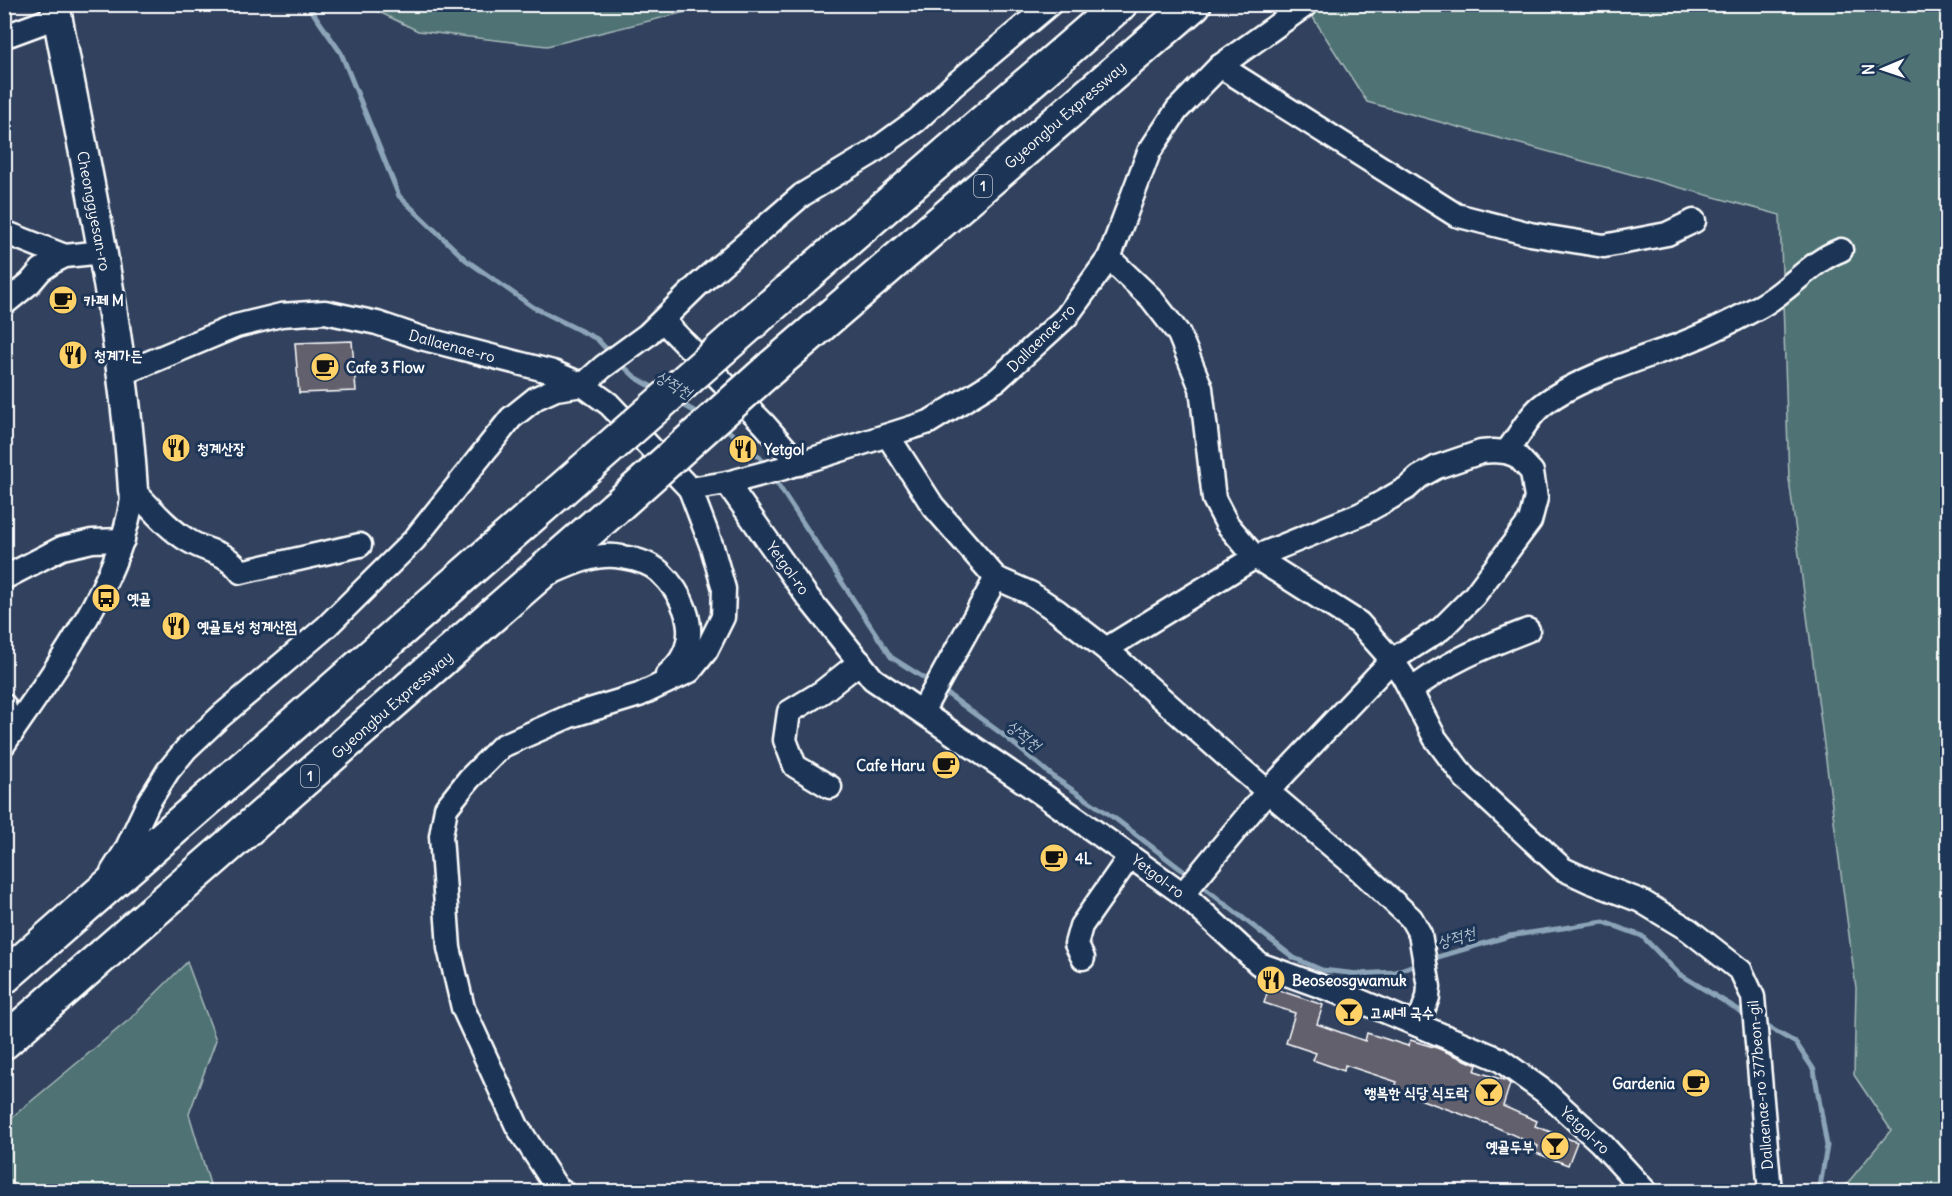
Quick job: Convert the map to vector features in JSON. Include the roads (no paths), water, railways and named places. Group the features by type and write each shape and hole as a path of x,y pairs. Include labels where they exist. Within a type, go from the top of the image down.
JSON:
{"highway":[{"path":"4,976 1120,4"},
{"name":"Gyeongbu Expressway","path":"4,1042 524,588 772,367 1194,4"}],"main road":[{"name":"Cheonggyesan-ro","path":"56,11 103,252 122,374 133,490"}],"street":[{"path":"96,898 126,850 148,803 168,771 186,749 221,716 325,628 414,540 511,418 536,398 556,389 583,385 655,328 697,286 802,195 870,154 917,120 1050,4"},
{"name":"Dallaenae-ro","path":"738,480 929,423 997,380 1066,317 1109,258 1149,152 1177,110 1220,66 1307,4"},
{"path":"4,34 11,34 56,11"},
{"path":"1220,66 1456,215 1530,234 1604,246 1667,234 1694,221"},
{"path":"4,232 65,256"},
{"path":"1506,452 1538,409 1551,400 1646,355 1695,338 1759,307 1774,299 1827,255 1841,250"},
{"path":"4,304 30,283 40,270 65,256 103,252"},
{"name":"Dallaenae-ro 377beon-gil","path":"1109,258 1151,298 1179,334 1202,388 1214,499 1227,524 1255,557 1359,623 1392,660 1435,738 1465,778 1563,869 1641,901 1689,930 1741,970 1753,997 1770,1191"},
{"name":"Dallaenae-ro","path":"122,374 236,326 281,315 325,312 376,323 421,338 553,372 583,385 609,404 690,489"},
{"path":"655,328 764,424 791,466"},
{"path":"888,436 933,506 996,578 1030,593 1106,649 1267,792 1390,897 1411,918 1417,927 1428,975 1429,992 1418,1025"},
{"path":"1106,649 1255,557 1361,514 1407,488 1419,477 1437,467 1481,452 1506,452 1517,456 1532,472 1536,498 1534,512 1530,521 1492,573 1441,629 1392,660 1267,792 1183,894"},
{"path":"563,1191 557,1188 517,1126 463,1008 449,948 441,836 446,808 469,779 502,746 570,716 639,695 690,671 706,651 723,617 724,589 712,547 690,489 738,480"},
{"name":"Yetgol-ro","path":"738,480 806,595 873,678 926,704 1183,894 1259,964 1353,998 1499,1059 1545,1092 1600,1142 1646,1191"},
{"path":"133,490 172,529 190,542 231,559 241,572 360,545"},
{"name":"Cheonggyesan-ro","path":"8,738 84,623 123,540 133,490"},
{"path":"4,578 62,548 92,540 123,540"},
{"path":"524,588 568,565 600,557 620,556 643,562 659,571 682,600 688,615 688,643 678,664 664,678 639,695"},
{"path":"926,704 996,578"},
{"path":"1411,691 1428,676 1478,650 1528,630"},
{"path":"830,788 795,766 785,740 789,712 822,692 860,662"},
{"path":"4,705 8,738"},
{"path":"1083,958 1076,944 1081,926 1130,856"}],"waterway":[{"name":"상적천","path":"307,4 341,53 399,196 466,260 533,307 597,339 612,355"},
{"name":"상적천","path":"619,362 635,377 657,390"},
{"name":"상적천","path":"678,402 701,415"},
{"name":"상적천","path":"722,427 746,444 766,466"},
{"name":"상적천","path":"773,477 891,657 932,683"},
{"name":"상적천","path":"942,690 1002,734 1055,778 1117,820 1191,877"},
{"name":"상적천","path":"1198,883 1294,958 1322,970 1358,974 1395,972 1419,963"},
{"name":"상적천","path":"1431,959 1509,936 1604,922 1642,936 1679,974 1747,1015"},
{"name":"상적천","path":"1761,1023 1796,1043 1814,1070 1827,1146 1819,1192"}],"place":[{"name":"카페 M","path":"63,300"},
{"name":"청계가든","path":"73,355"},
{"name":"Cafe 3 Flow","path":"325,367"},
{"name":"청계산장","path":"176,448"},
{"name":"Yetgol","path":"743,449"},
{"name":"옛골","path":"106,598"},
{"name":"옛골토성 청계산점","path":"176,626"},
{"name":"Cafe Haru","path":"946,765"},
{"name":"4L","path":"1054,858"},
{"name":"Beoseosgwamuk","path":"1271,980"},
{"name":"고씨네 국수","path":"1349,1012"},
{"name":"Gardenia","path":"1696,1083"},
{"name":"행복한 식당 식도락","path":"1489,1092"},
{"name":"옛골두부","path":"1555,1146"}]}
